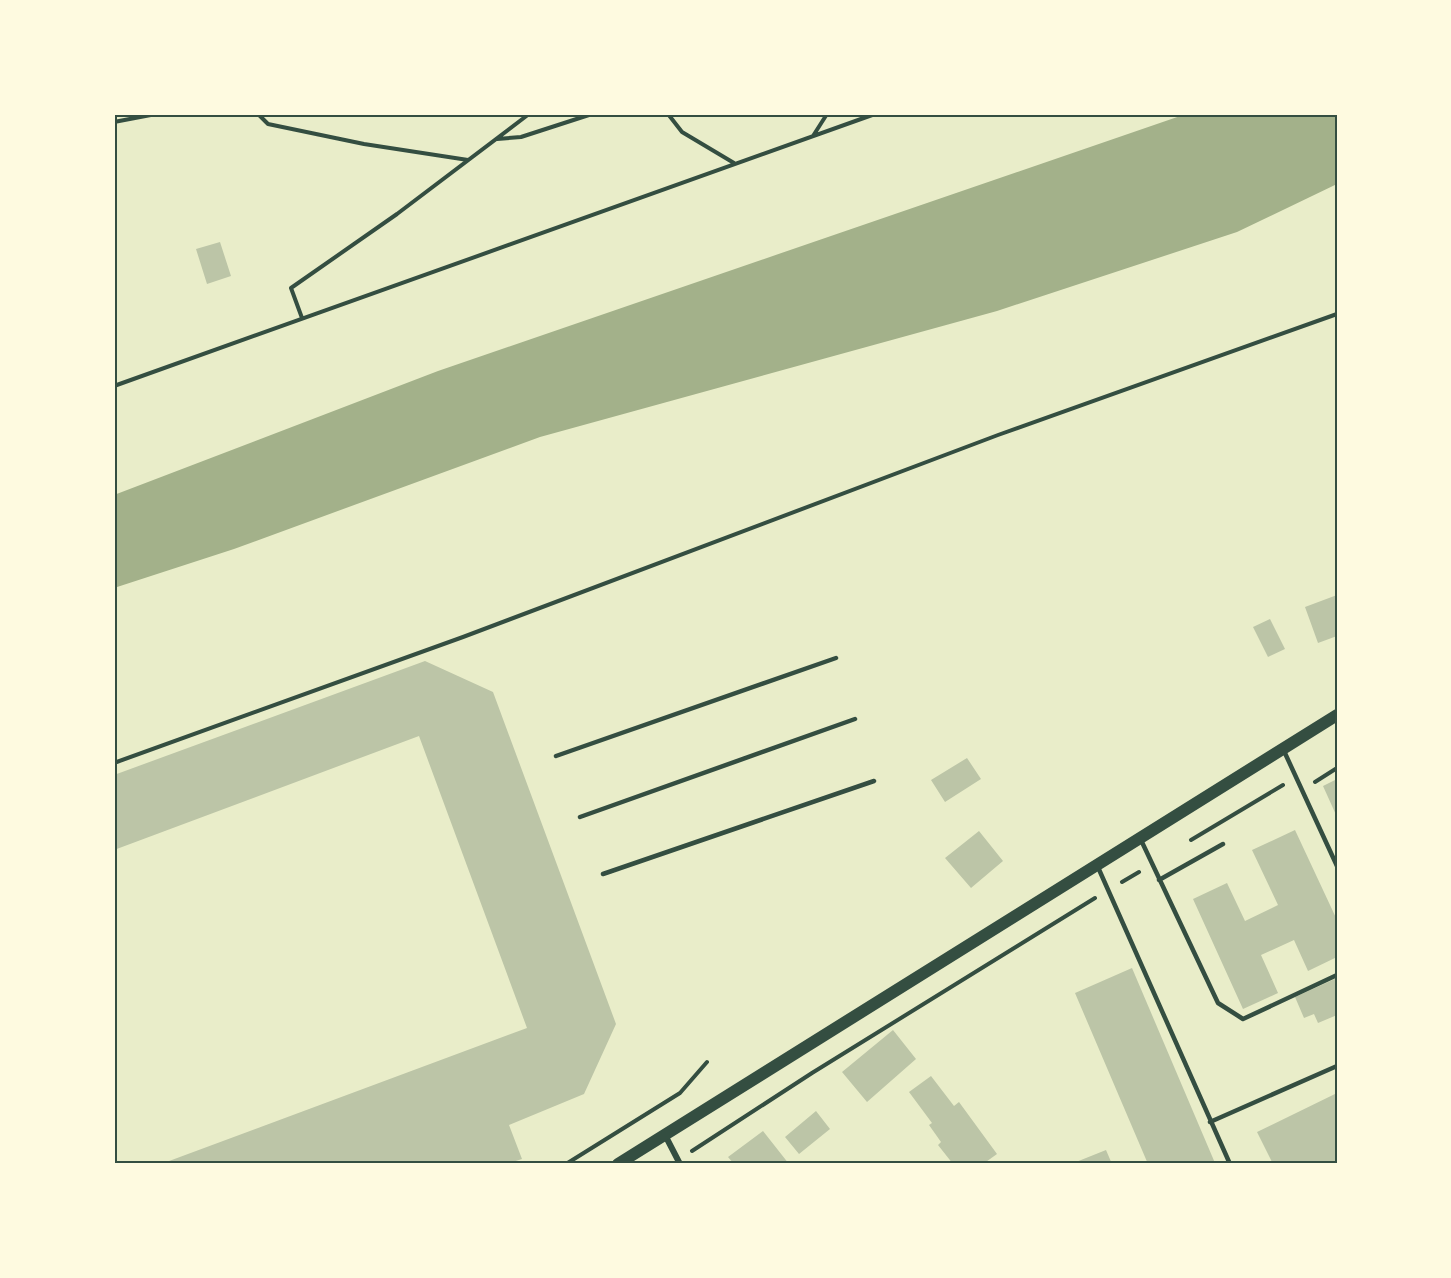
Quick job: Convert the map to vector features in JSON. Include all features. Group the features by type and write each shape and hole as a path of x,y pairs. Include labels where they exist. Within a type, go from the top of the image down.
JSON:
{"main road":[{"path":"618,1164 1337,715"}],"street":[{"path":"665,1135 679,1162"}],"lane":[{"path":"556,756 836,658"},
{"path":"580,817 855,718"},
{"path":"1283,748 1337,866"},
{"path":"603,874 874,781"},
{"path":"1140,837 1218,1003 1243,1019 1337,975"},
{"path":"1160,880 1223,844"},
{"path":"1097,865 1230,1164"},
{"path":"1210,1122 1337,1066"}],"path":[{"path":"114,122 156,114"},
{"path":"258,114 268,124 364,144 468,160"},
{"path":"302,318 291,288 529,114"},
{"path":"496,139 521,137 592,114"},
{"path":"668,114 682,132 735,164"},
{"path":"812,137 827,114"},
{"path":"114,386 875,114"},
{"path":"114,763 463,637 998,435 1337,314"},
{"path":"1302,790 1337,768"},
{"path":"1182,846 1296,777"},
{"path":"679,1162 812,1073 1152,864"},
{"path":"566,1164 680,1094 707,1062"}],"shaded area":[{"path":"1186,114 1337,114 1337,184 1237,232 997,311 540,437 234,549 114,588 114,495 438,371"}],"building":[{"path":"220,242 231,276 207,284 196,249"},
{"path":"1337,595 1337,636 1318,643 1305,607"},
{"path":"1270,619 1285,649 1268,657 1253,627"},
{"path":"425,661 493,692 616,1024 584,1094 509,1125 522,1159 506,1164 161,1164 527,1028 419,736 114,850 114,775"},
{"path":"967,758 981,779 945,802 931,780"},
{"path":"1337,779 1337,817 1323,786"},
{"path":"1295,830 1337,920 1337,957 1308,971 1294,940 1261,955 1278,993 1243,1009 1193,899 1227,883 1245,921 1278,905 1252,850"},
{"path":"979,831 1003,861 971,888 945,858"},
{"path":"1132,968 1215,1163 1148,1164 1075,993"},
{"path":"1337,978 1337,1015 1318,1023 1314,1014 1304,1018 1295,997"},
{"path":"893,1030 916,1059 867,1102 842,1072"},
{"path":"931,1076 954,1106 959,1102 997,1154 983,1164 953,1164 938,1145 941,1142 929,1125 932,1123 909,1092"},
{"path":"1337,1093 1337,1164 1273,1164 1257,1132"},
{"path":"816,1111 830,1129 799,1154 785,1137"},
{"path":"763,1131 789,1164 734,1164 728,1157"},
{"path":"1106,1150 1112,1164 1071,1164"}]}
